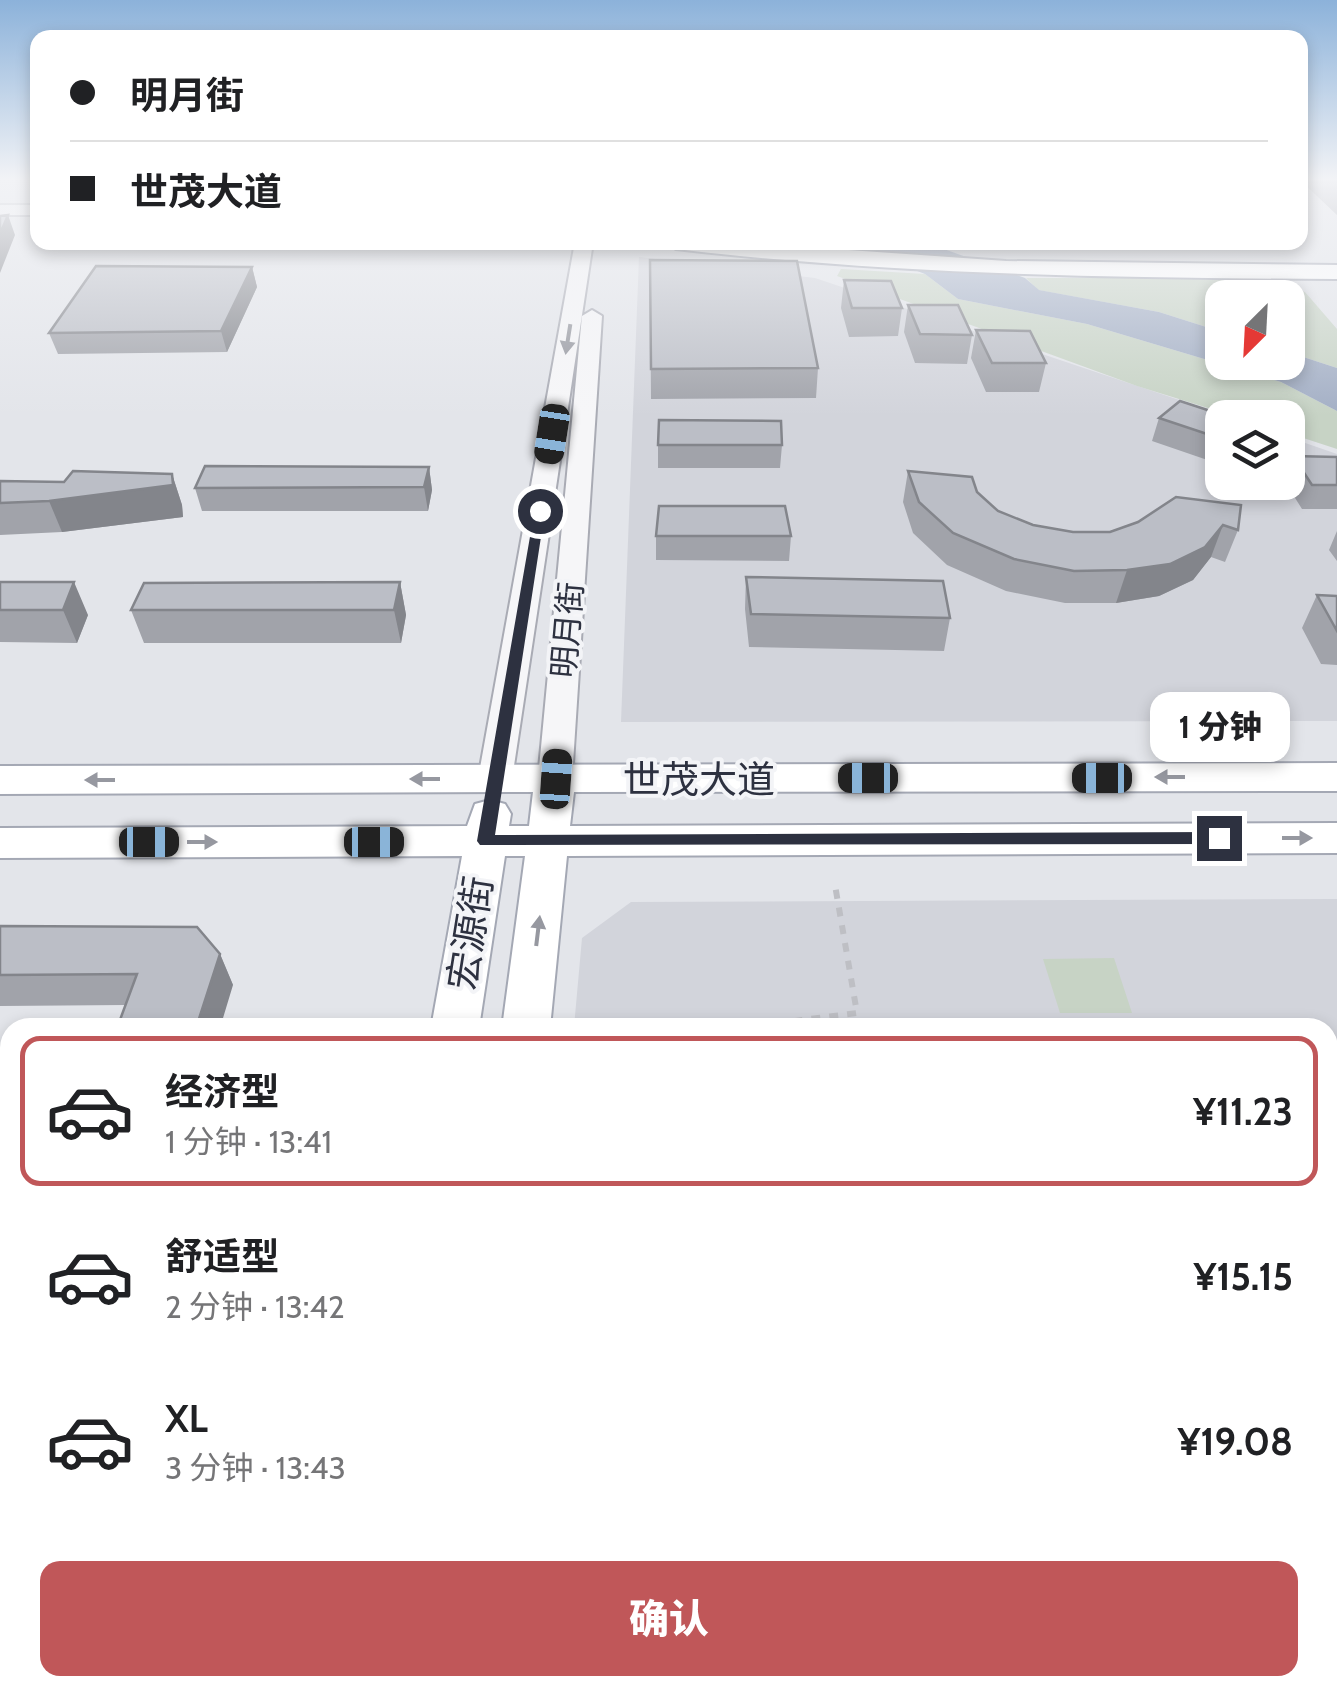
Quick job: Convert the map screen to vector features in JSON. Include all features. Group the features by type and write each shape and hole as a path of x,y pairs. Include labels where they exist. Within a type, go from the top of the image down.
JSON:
{"main road":[{"path":"872,258 1003,264 1319,266 1337,300"},
{"name":"世茂大道","path":"0,780 1337,777"},
{"name":"宏源街","path":"457,1018 496,779"},
{"name":"宏源街","path":"527,1018 556,779"},
{"name":"世茂大道","path":"0,843 1337,838"}],"street":[{"name":"明月街","path":"496,779 581,258"},
{"name":"明月街","path":"556,779 597,258"}],"path":[{"path":"818,1018 857,1013 835,886"}],"shaded area":[{"path":"639,258 815,278 1205,409 1205,500 1305,500 1305,443 1337,454 1337,721 621,722"},
{"path":"1337,899 1337,1018 575,1018 582,938 631,902"}],"green space":[{"path":"841,269 925,274 958,299 1087,324 1205,359 1205,380 1281,382 1337,411 1337,449 1305,439 1305,400 1205,400 1205,407 837,276"},
{"path":"1026,278 1266,280 1205,280 1205,327 1159,312 1038,290"},
{"path":"1305,292 1337,329 1337,368 1305,358"},
{"path":"1114,958 1132,1013 1060,1013 1043,959"}],"water":[{"path":"884,258 969,258 1025,278 1039,290 1159,312 1205,327 1205,359 1087,324 958,299 925,274"},
{"path":"1305,358 1337,368 1337,411 1274,380 1305,380"}],"building":[{"path":"650,260 797,261 818,368 651,369"},
{"path":"96,266 252,267 221,331 49,333"},
{"path":"844,280 891,281 902,308 852,308"},
{"path":"908,305 958,305 972,335 920,334"},
{"path":"976,330 1030,331 1046,363 992,363"},
{"path":"1180,401 1205,409 1205,433 1159,418"},
{"path":"659,420 781,421 782,445 658,445"},
{"path":"1305,456 1337,457 1337,485 1312,485 1305,474"},
{"path":"205,466 429,467 424,487 195,488"},
{"path":"73,471 172,474 173,485 49,501 0,503 0,481 64,482"},
{"path":"908,471 972,477 977,492 998,511 1033,525 1073,532 1110,532 1138,522 1176,497 1241,505 1238,530 1223,525 1205,547 1170,564 1074,571 1014,559 953,533 919,502"},
{"path":"659,506 785,506 791,536 656,536"},
{"path":"746,577 943,581 950,618 751,614"},
{"path":"0,582 74,582 63,610 0,610"},
{"path":"400,582 394,610 131,610 144,583"},
{"path":"1317,595 1337,596 1337,631"},
{"path":"0,926 197,927 220,954 199,1018 121,1018 137,974 0,975"}],"route":[{"path":"540,511 486,841 1219,838"}]}
